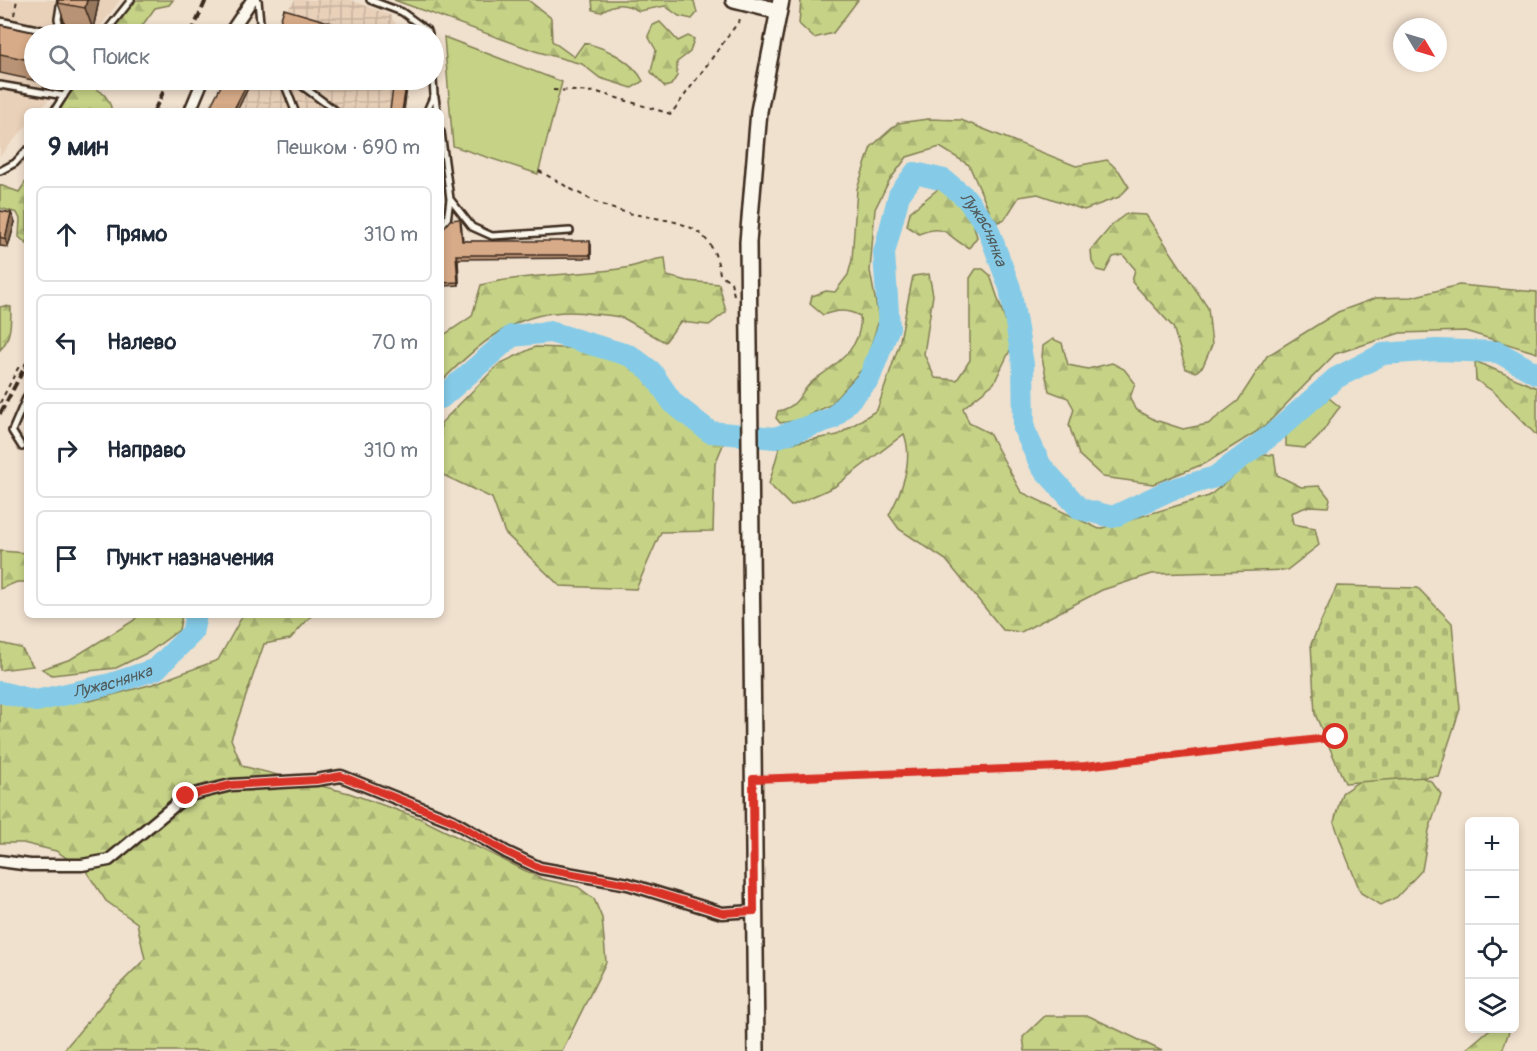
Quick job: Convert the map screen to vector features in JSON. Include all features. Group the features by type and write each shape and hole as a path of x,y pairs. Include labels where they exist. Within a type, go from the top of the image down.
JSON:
{"main road":[{"path":"740,1 780,6 759,111 748,242 748,488 756,1051"}],"street":[{"path":"236,24 252,0"},
{"path":"191,108 199,90"},
{"path":"0,861 30,865 82,865 109,860 186,796 231,785 316,780 341,776 453,821 506,852 540,868 628,884 723,913 754,911"}],"lane":[{"path":"59,24 61,0"},
{"path":"112,24 131,0"},
{"path":"258,0 260,24"},
{"path":"370,0 402,12 419,24"},
{"path":"0,21 24,26"},
{"path":"0,85 24,89"},
{"path":"29,90 63,96"},
{"path":"56,108 67,90"},
{"path":"287,90 294,108"},
{"path":"308,90 332,108"},
{"path":"434,90 436,108"},
{"path":"428,108 434,95"},
{"path":"0,171 15,164 24,154"},
{"path":"444,154 450,199 447,221 444,226"},
{"path":"450,199 472,226 492,236 570,231"},
{"path":"22,447 12,431 24,403"}],"path":[{"path":"13,24 17,0"},
{"path":"553,90 597,92 671,114 742,17 740,1"},
{"path":"538,171 615,210 690,226 706,238 717,256 720,274 731,282 734,303"},
{"path":"0,403 18,368 24,368"},
{"path":"753,779 1085,766 1336,737"}],"shaded area":[{"path":"0,0 120,0 102,24 24,24 24,90 57,90 42,108 24,108 24,128 0,156"},
{"path":"295,0 351,0 390,15 396,24 281,24 285,13"},
{"path":"225,90 395,90 392,108 218,108"}],"green space":[{"path":"135,0 173,0 169,5 155,8 143,24 117,24"},
{"path":"394,0 528,0 551,18 552,41 574,57 584,43 601,48 618,56 633,67 643,81 632,88 600,78 582,64 535,51"},
{"path":"592,0 690,0 694,1 697,13 692,19 679,16 665,6 639,11 620,5 611,6 601,12 593,10"},
{"path":"801,0 858,0 833,33 814,38 799,24"},
{"path":"660,22 678,41 688,36 694,39 690,52 677,62 677,76 671,85 665,87 651,72 656,50 648,36 653,25"},
{"path":"444,37 562,82 538,174 453,146"},
{"path":"73,90 99,90 108,99 111,108 61,108"},
{"path":"928,119 961,120 1076,166 1107,160 1119,171 1129,187 1119,197 1084,210 1038,194 1019,197 1005,219 998,222 991,215 969,165 940,147 907,157 889,181 875,209 870,271 879,320 864,367 830,405 799,420 780,423 776,418 778,411 795,403 813,381 839,362 853,347 857,338 860,316 842,311 823,315 810,304 812,296 826,291 835,292 848,275 852,260 857,189 871,147 898,123"},
{"path":"24,184 24,241 19,237 20,219 17,213 0,208 0,185 19,192"},
{"path":"938,189 953,196 969,214 977,237 969,248 942,231 919,234 907,226 910,212"},
{"path":"1126,214 1146,215 1208,308 1212,345 1203,366 1196,372 1186,369 1173,327 1132,282 1135,269 1123,255 1113,257 1105,272 1097,270 1092,262 1091,250 1114,223"},
{"path":"665,258 667,276 687,281 719,284 726,312 709,325 680,322 665,342 618,317 569,312 547,314 508,327 474,351 444,379 444,335 472,316 481,285 517,278 625,268"},
{"path":"976,269 983,269 990,275 1013,344 994,383 963,408 969,423 989,433 1021,492 1099,529 1209,496 1260,454 1274,455 1277,475 1301,487 1320,486 1330,499 1328,507 1309,506 1291,513 1293,524 1315,528 1319,545 1287,570 1152,574 1102,590 1021,632 1003,630 946,560 899,529 889,515 902,486 907,465 908,454 904,434 834,487 791,506 769,484 780,445 838,435 877,410 899,345 913,276 929,274 933,295 924,354 935,378 957,380 970,360 970,278"},
{"path":"1459,285 1537,292 1537,353 1465,331 1400,333 1335,354 1264,427 1206,463 1153,484 1103,477 1079,455 1069,425 1074,409 1068,398 1049,391 1042,358 1043,346 1053,339 1062,343 1068,365 1088,369 1112,363 1124,369 1135,383 1130,398 1135,409 1155,420 1183,429 1208,424 1238,401 1267,356 1338,312 1376,298 1412,297"},
{"path":"0,307 11,307 10,324 8,336 0,350"},
{"path":"535,347 616,350 655,381 683,415 725,440 715,464 713,531 661,532 636,589 560,586 505,533 492,498 444,475 444,420 499,364"},
{"path":"1475,361 1537,388 1537,436 1494,392 1476,380"},
{"path":"1329,398 1340,407 1317,439 1305,448 1286,446 1286,433"},
{"path":"0,551 24,553 24,582 17,582 0,589"},
{"path":"1337,586 1418,588 1452,623 1460,709 1438,776 1345,783 1315,714 1311,644"},
{"path":"136,618 181,618 179,630 149,652 116,668 52,675 42,669 71,659"},
{"path":"241,618 309,618 290,639 264,644 231,739 242,766 349,793 419,818 542,879 578,887 594,899 602,918 606,962 562,1051 63,1051 114,990 145,959 137,923 106,901 86,871 56,851 23,843 0,843 0,698 90,701 153,684 218,660"},
{"path":"0,643 21,648 33,666 0,670"},
{"path":"1416,775 1431,781 1441,794 1429,830 1422,870 1397,897 1381,905 1361,893 1334,822 1342,793 1364,778"},
{"path":"1045,1016 1089,1016 1162,1051 1025,1051 1023,1037"},
{"path":"1485,1033 1509,1033 1502,1051 1464,1051"}],"building":[{"path":"58,0 87,0 85,8 58,3"},
{"path":"284,9 335,24 279,24"},
{"path":"0,25 24,30 24,59 0,54"},
{"path":"219,90 244,90 235,108 210,108"},
{"path":"393,90 405,90 402,108 390,108"},
{"path":"0,211 11,213 5,239 0,237"},
{"path":"460,219 462,241 590,241 590,255 456,255 458,282 444,283 444,227 450,220"}],"waterway":[{"name":"Лужаснянка","path":"444,395 512,336 550,332 631,356 651,371 673,403 710,432 775,438 833,418 869,379 889,327 884,253 899,195 915,173 944,180 966,198 987,226 1010,288 1023,364 1024,429 1041,466 1080,509 1113,517 1170,490 1215,477 1273,434 1336,378 1383,354 1436,350 1498,352 1537,374"},
{"name":"Лужаснянка","path":"0,692 36,701 111,684 156,669 192,633 195,618"}],"railway":[{"path":"195,24 206,0"},
{"path":"155,108 164,90"},
{"path":"0,414 24,369"}],"route":[{"path":"186,796 231,785 316,780 341,776 384,791 453,821 506,852 540,868 628,884 723,913 754,911 753,779 1085,766 1336,737"}]}
